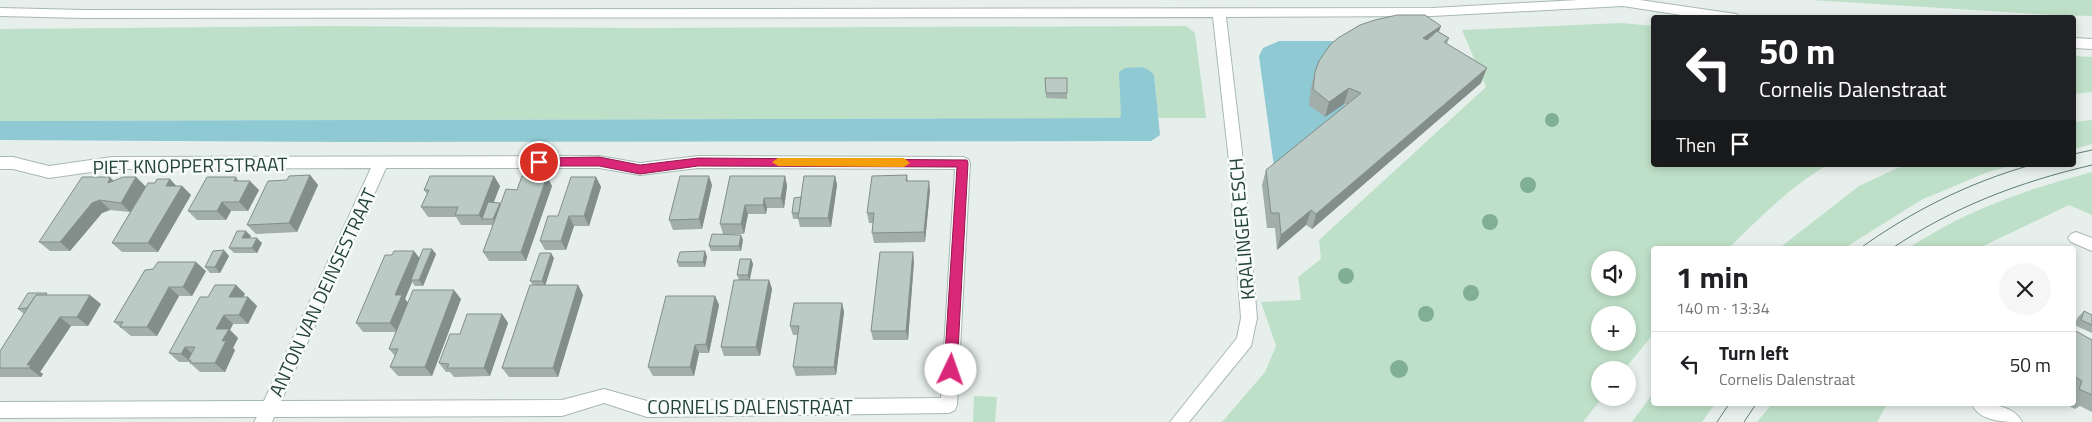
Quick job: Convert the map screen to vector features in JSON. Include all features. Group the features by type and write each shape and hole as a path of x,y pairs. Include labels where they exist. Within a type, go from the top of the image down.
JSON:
{"street":[{"path":"0,12 84,14 1039,6 1219,13 1432,12 1622,1 1716,15"},
{"name":"KRALINGER ESCH","path":"1180,422 1245,341 1250,318 1236,161 1219,13"},
{"path":"2076,43 2092,44"},
{"name":"CORNELIS DALENSTRAAT","path":"266,415 562,408 604,396 647,408 949,405 963,163 698,162 640,169 599,162 381,163"},
{"name":"PIET KNOPPERTSTRAAT","path":"0,163 13,163 49,172 112,163 381,163"},
{"name":"ANTON VAN DEINSESTRAAT","path":"266,415 381,163"},
{"path":"2076,238 2092,245"},
{"path":"1984,406 2013,422"},
{"path":"0,410 266,415"}],"green space":[{"path":"1811,0 2092,0 2092,16"},
{"path":"1622,23 1651,26 1651,167 1824,167 1788,193 1731,246 1651,246 1651,337 1631,361 1591,361 1591,406 1596,406 1583,422 1222,422 1265,372 1276,346 1261,302 1301,300 1298,277 1321,259 1319,240 1486,87 1462,30"},
{"path":"329,26 643,28 1186,26 1195,33 1206,118 1158,118 1154,75 1120,118 0,121 0,29"},
{"path":"2076,56 2092,57 2092,92 2076,94"},
{"path":"2092,120 2092,144 2076,148 2076,122"},
{"path":"1900,167 2006,167 1988,172 1921,200 1848,246 1782,246 1859,186"},
{"path":"2092,172 2092,215 2069,205 1983,246 1912,246 1974,212 2043,186"},
{"path":"974,396 997,397 995,422 973,422"},
{"path":"1651,396 1651,406 1714,406 1702,422 1632,422"},
{"path":"1770,406 1886,406 1877,422 1757,422"}],"water":[{"path":"1279,41 1355,41 1344,104 1356,109 1275,174 1259,56 1263,48"},
{"path":"1142,67 1154,75 1160,135 1151,141 348,142 0,140 0,121 1119,118 1121,116 1119,72 1125,68"}],"building":[{"path":"1397,15 1425,15 1441,26 1423,38 1427,40 1437,31 1449,38 1444,42 1487,68 1316,214 1311,210 1281,235 1279,213 1271,213 1266,170 1361,93 1349,88 1329,102 1313,89 1315,72 1319,61 1330,45 1360,25"},
{"path":"1045,78 1067,78 1067,93 1046,93"},
{"path":"310,175 289,223 247,225 268,181 287,180 289,176"},
{"path":"907,175 906,181 929,181 924,232 872,233 874,213 867,213 872,176"},
{"path":"430,176 494,176 479,215 455,215 458,207 421,207 429,190 424,190"},
{"path":"522,176 547,176 521,252 483,252 506,189 517,190"},
{"path":"680,176 709,176 699,219 669,220"},
{"path":"730,176 785,176 781,198 764,198 763,205 745,205 741,224 720,224"},
{"path":"804,176 835,176 828,218 798,218"},
{"path":"82,177 110,177 108,183 123,177 136,177 121,203 100,200 92,203 60,242 39,242"},
{"path":"207,177 236,177 234,181 250,181 239,202 222,202 217,211 188,211"},
{"path":"571,177 596,177 584,216 569,216 561,241 540,241 548,216 558,216"},
{"path":"157,179 170,179 166,186 182,186 148,243 112,243 148,183 155,183"},
{"path":"801,197 799,213 792,213 794,198"},
{"path":"488,202 500,203 493,219 482,219"},
{"path":"237,231 246,231 242,238 257,238 252,248 229,248"},
{"path":"712,234 741,235 739,246 709,246"},
{"path":"423,249 432,249 419,280 411,280"},
{"path":"224,250 215,267 205,267 213,251"},
{"path":"394,251 414,251 395,295 402,295 390,323 356,323 385,255 392,255"},
{"path":"705,251 703,262 677,262 680,252"},
{"path":"880,252 913,252 906,331 871,331"},
{"path":"540,253 551,253 542,281 530,281"},
{"path":"740,259 751,259 748,275 737,275"},
{"path":"158,262 196,262 183,287 169,287 147,327 120,327 123,322 114,322 145,270 153,269"},
{"path":"734,280 769,280 756,347 721,347"},
{"path":"215,285 236,285 229,297 248,297 239,315 224,315 216,329 229,329 222,341 226,341 215,363 190,363 191,360 188,360 195,347 185,347 181,354 169,353 200,297 208,297"},
{"path":"530,285 578,285 553,368 502,368"},
{"path":"413,290 454,290 425,367 390,367 398,349 389,349"},
{"path":"28,293 47,293 46,295 36,295 27,308 18,309"},
{"path":"36,295 90,295 77,317 60,317 27,365 31,365 29,368 0,368 0,351"},
{"path":"666,296 715,296 706,344 695,345 690,367 648,367"},
{"path":"794,303 842,303 834,367 793,367 799,326 790,326"},
{"path":"2084,311 2092,315 2092,325 2081,320"},
{"path":"467,314 502,314 484,368 447,368 449,364 439,363 450,334 460,334"},
{"path":"2076,331 2092,340 2092,395 2079,389 2082,381 2076,377"}],"tram line":[{"path":"2076,154 2092,150"},
{"path":"1896,246 1938,221 1987,198 2039,179 2092,165"},
{"path":"1863,246 1920,210 1963,189 2024,167"},
{"path":"1717,422 1728,406"},
{"path":"1744,422 1755,406"}],"slow traffic":[{"path":"778,162 904,163"}],"route":[{"path":"539,162 599,162 640,169 698,162 963,163 951,370"}]}
